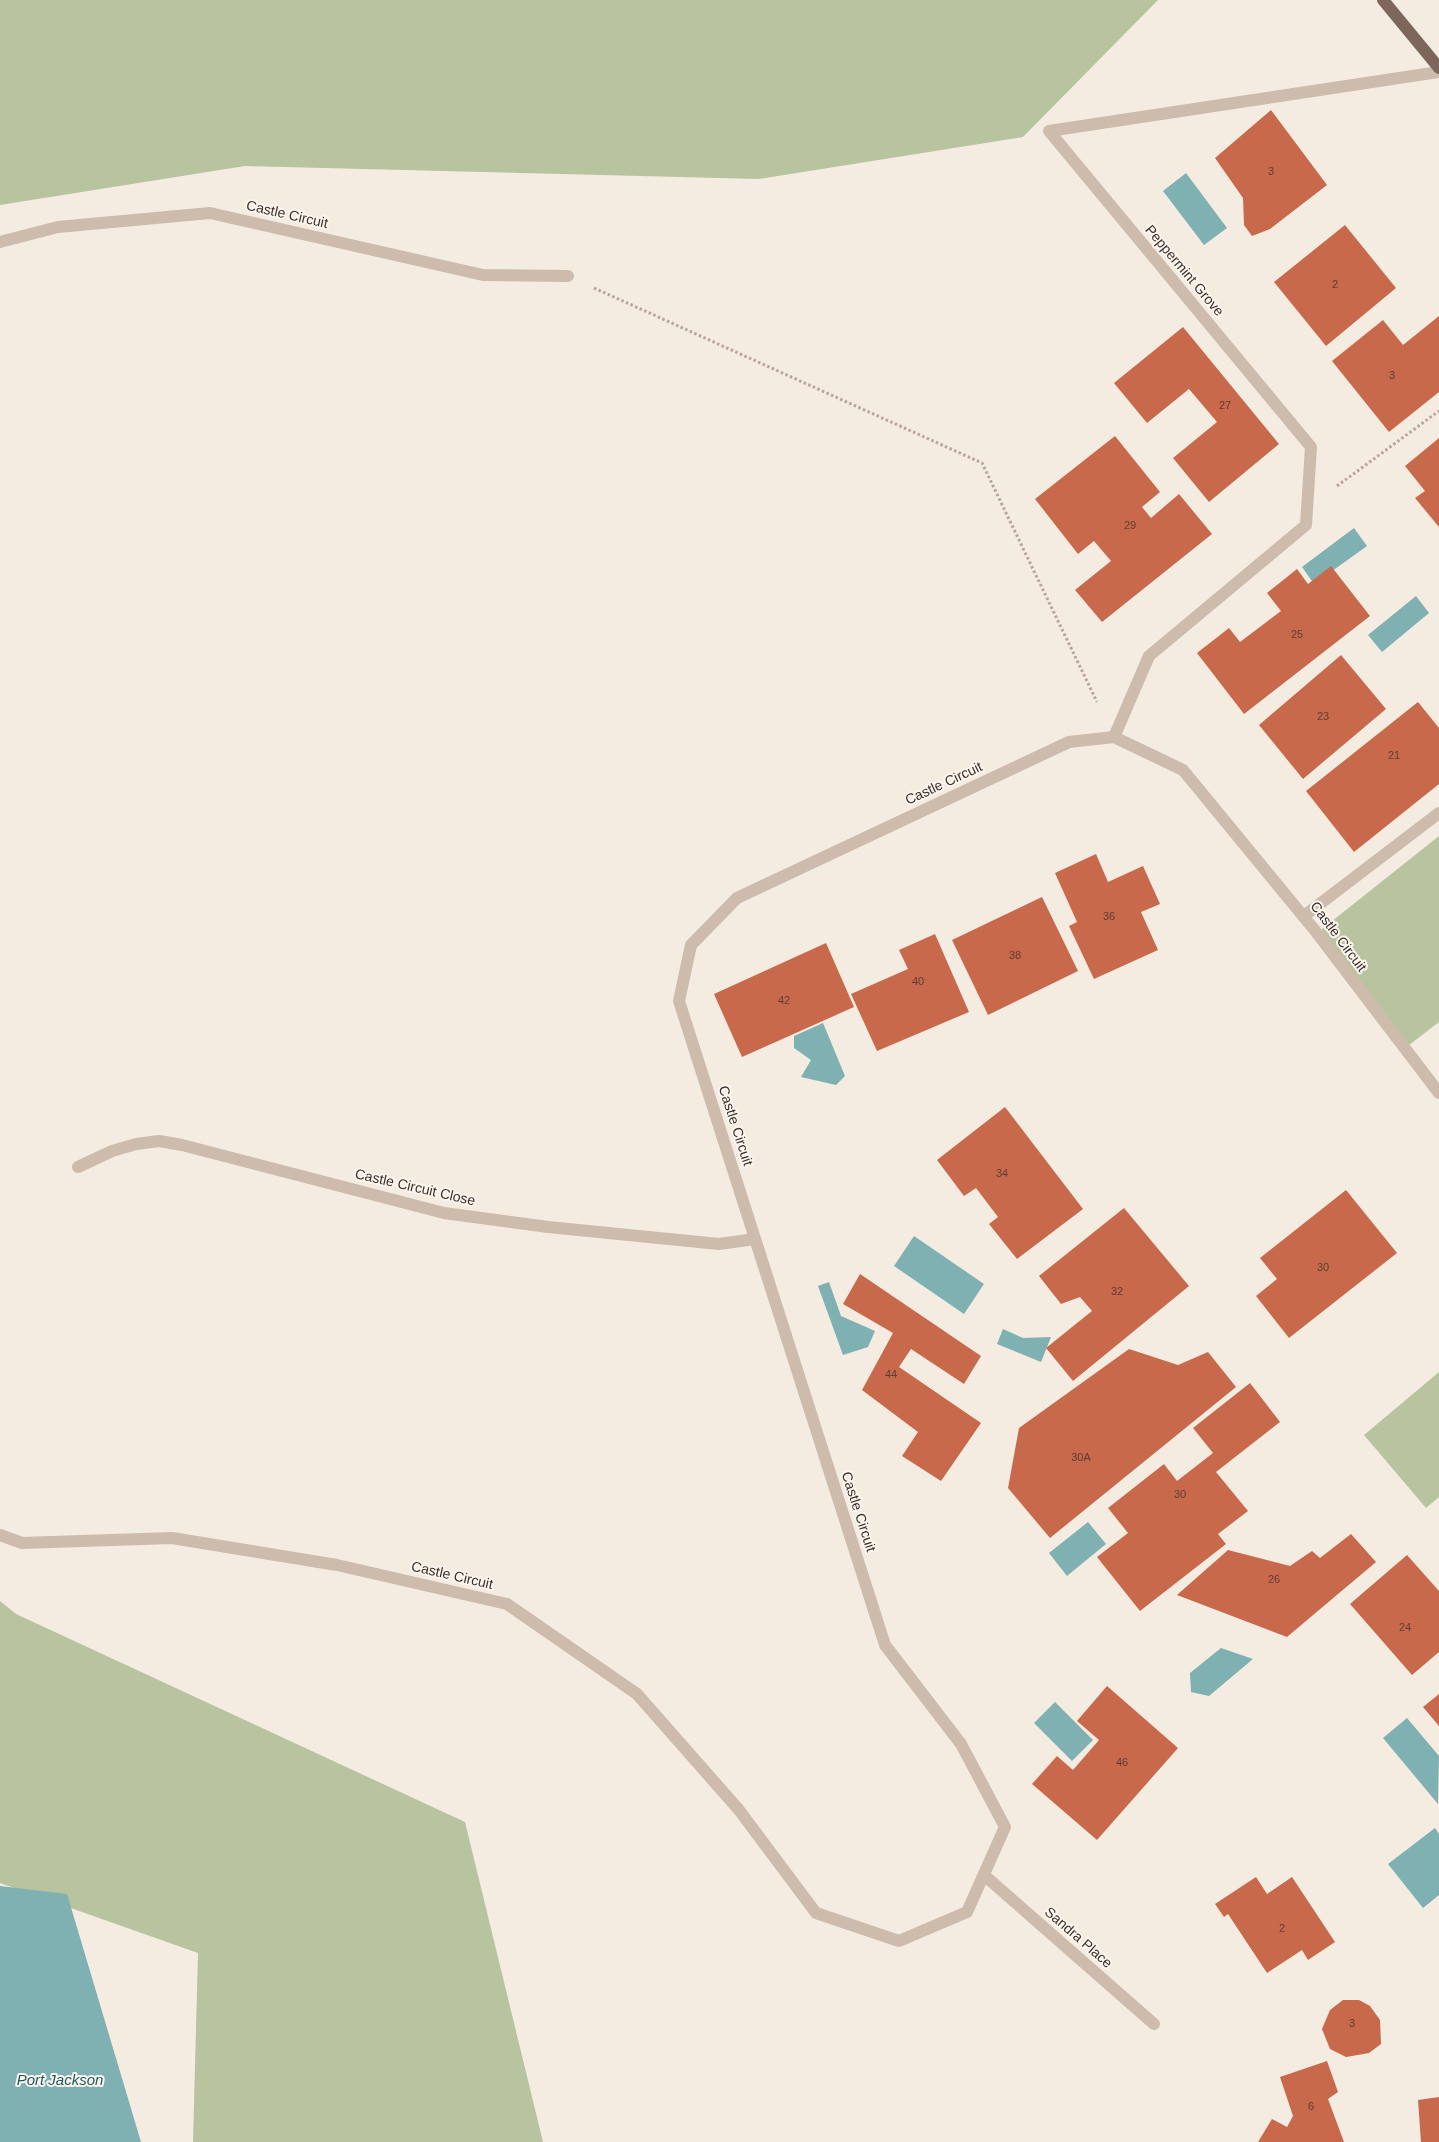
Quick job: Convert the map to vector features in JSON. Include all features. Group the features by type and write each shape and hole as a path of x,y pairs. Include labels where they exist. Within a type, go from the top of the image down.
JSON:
{"main road":[{"path":"1383,0 1439,68"}],"street":[{"name":"Peppermint Grove","path":"1114,737 1148,656 1306,525 1311,447 1049,131 1439,72"},
{"name":"Castle Circuit","path":"0,242 58,227 210,213 483,274 568,276"},
{"name":"Castle Circuit","path":"0,1535 22,1543 172,1538 336,1564 507,1604 637,1694 739,1810 816,1913 899,1941 966,1912 1005,1827 961,1744 885,1645 679,1001 691,945 737,898 1069,742 1114,737 1183,770 1304,916 1439,1093"},
{"path":"1304,916 1439,813"},
{"name":"Castle Circuit Close","path":"78,1168 112,1152 136,1144 159,1141 182,1145 444,1213 548,1227 719,1244 756,1239"},
{"name":"Sandra Place","path":"984,1875 1154,2024"}],"path":[{"path":"568,276 982,463 1114,737"},
{"path":"1307,509 1439,411"}],"green space":[{"path":"0,0 1158,0 1023,137 759,179 245,166 0,205"},
{"path":"1439,836 1439,1022 1404,1049 1317,933"},
{"path":"1439,1372 1439,1497 1426,1508 1364,1435"},
{"path":"0,1601 16,1614 465,1822 543,2142 193,2142 198,1953 0,1883"}],"water":[{"path":"1186,173 1227,228 1204,245 1163,191"},
{"path":"1354,528 1367,546 1314,584 1302,567"},
{"path":"1416,596 1429,613 1382,652 1368,635"},
{"path":"823,1023 845,1076 836,1085 801,1077 811,1060 794,1048 794,1036"},
{"path":"914,1236 984,1284 964,1314 894,1266"},
{"path":"829,1282 841,1316 875,1331 868,1347 843,1355 818,1286"},
{"path":"1003,1329 1023,1338 1051,1337 1041,1362 997,1344"},
{"path":"1088,1522 1106,1544 1067,1576 1049,1553"},
{"path":"1221,1648 1253,1659 1209,1696 1191,1692 1190,1673"},
{"path":"1055,1702 1093,1740 1072,1761 1034,1723"},
{"path":"1407,1718 1439,1756 1438,1804 1383,1738"},
{"path":"1435,1828 1439,1834 1439,1895 1423,1908 1388,1864"},
{"name":"Port Jackson","path":"0,1886 67,1894 141,2142 0,2142"}],"building":[{"path":"1271,110 1327,185 1270,229 1252,236 1244,225 1243,198 1215,158"},
{"path":"1345,225 1396,288 1326,346 1274,282"},
{"path":"1439,316 1439,392 1389,432 1332,361 1383,320 1403,345"},
{"path":"1183,327 1279,444 1209,502 1173,458 1217,422 1189,389 1147,423 1114,383"},
{"path":"1115,436 1160,492 1142,507 1151,518 1179,494 1212,534 1102,622 1075,590 1111,561 1094,541 1078,554 1035,499"},
{"path":"1439,438 1439,527 1415,498 1425,491 1405,466"},
{"path":"1331,566 1370,616 1244,714 1197,653 1229,628 1240,642 1281,611 1267,593 1297,569 1308,584"},
{"path":"1341,655 1386,709 1303,779 1259,725"},
{"path":"1418,702 1439,728 1439,784 1354,852 1306,791"},
{"path":"1096,854 1108,882 1143,866 1160,904 1141,912 1158,950 1094,979 1069,926 1077,922 1055,873"},
{"path":"1042,897 1078,971 988,1015 952,940"},
{"path":"935,934 969,1012 877,1051 851,994 908,969 899,950"},
{"path":"826,943 854,1007 742,1057 714,994"},
{"path":"1005,1107 1083,1209 1017,1259 989,1224 998,1217 976,1188 964,1196 937,1160"},
{"path":"1346,1190 1397,1253 1289,1338 1256,1296 1277,1279 1260,1258"},
{"path":"1124,1208 1189,1286 1073,1381 1046,1348 1092,1311 1080,1297 1061,1304 1039,1276"},
{"path":"860,1274 981,1356 964,1384 911,1349 899,1367 981,1423 941,1481 902,1456 918,1432 862,1390 893,1333 843,1304"},
{"path":"1129,1349 1178,1365 1208,1352 1236,1387 1050,1538 1008,1488 1019,1428"},
{"path":"1250,1383 1280,1422 1216,1472 1248,1511 1218,1534 1226,1544 1140,1611 1097,1557 1128,1533 1108,1508 1164,1464 1177,1481 1213,1453 1193,1428"},
{"path":"1351,1534 1376,1562 1287,1637 1177,1595 1228,1550 1290,1566 1312,1551 1320,1558"},
{"path":"1407,1555 1439,1591 1439,1652 1412,1675 1350,1604"},
{"path":"1107,1686 1178,1748 1097,1840 1032,1784 1057,1756 1073,1770 1099,1740 1077,1721"},
{"path":"1439,1694 1439,1726 1423,1707"},
{"path":"1256,1877 1267,1894 1292,1877 1335,1942 1308,1960 1302,1950 1267,1973 1228,1914 1224,1917 1215,1904"},
{"path":"1343,2000 1359,2000 1370,2006 1380,2020 1381,2044 1369,2053 1346,2057 1330,2049 1322,2029 1330,2010"},
{"path":"1327,2061 1338,2092 1328,2099 1344,2142 1258,2142 1272,2119 1287,2127 1293,2116 1280,2077"},
{"path":"1439,2097 1439,2142 1421,2142 1418,2100"}]}
